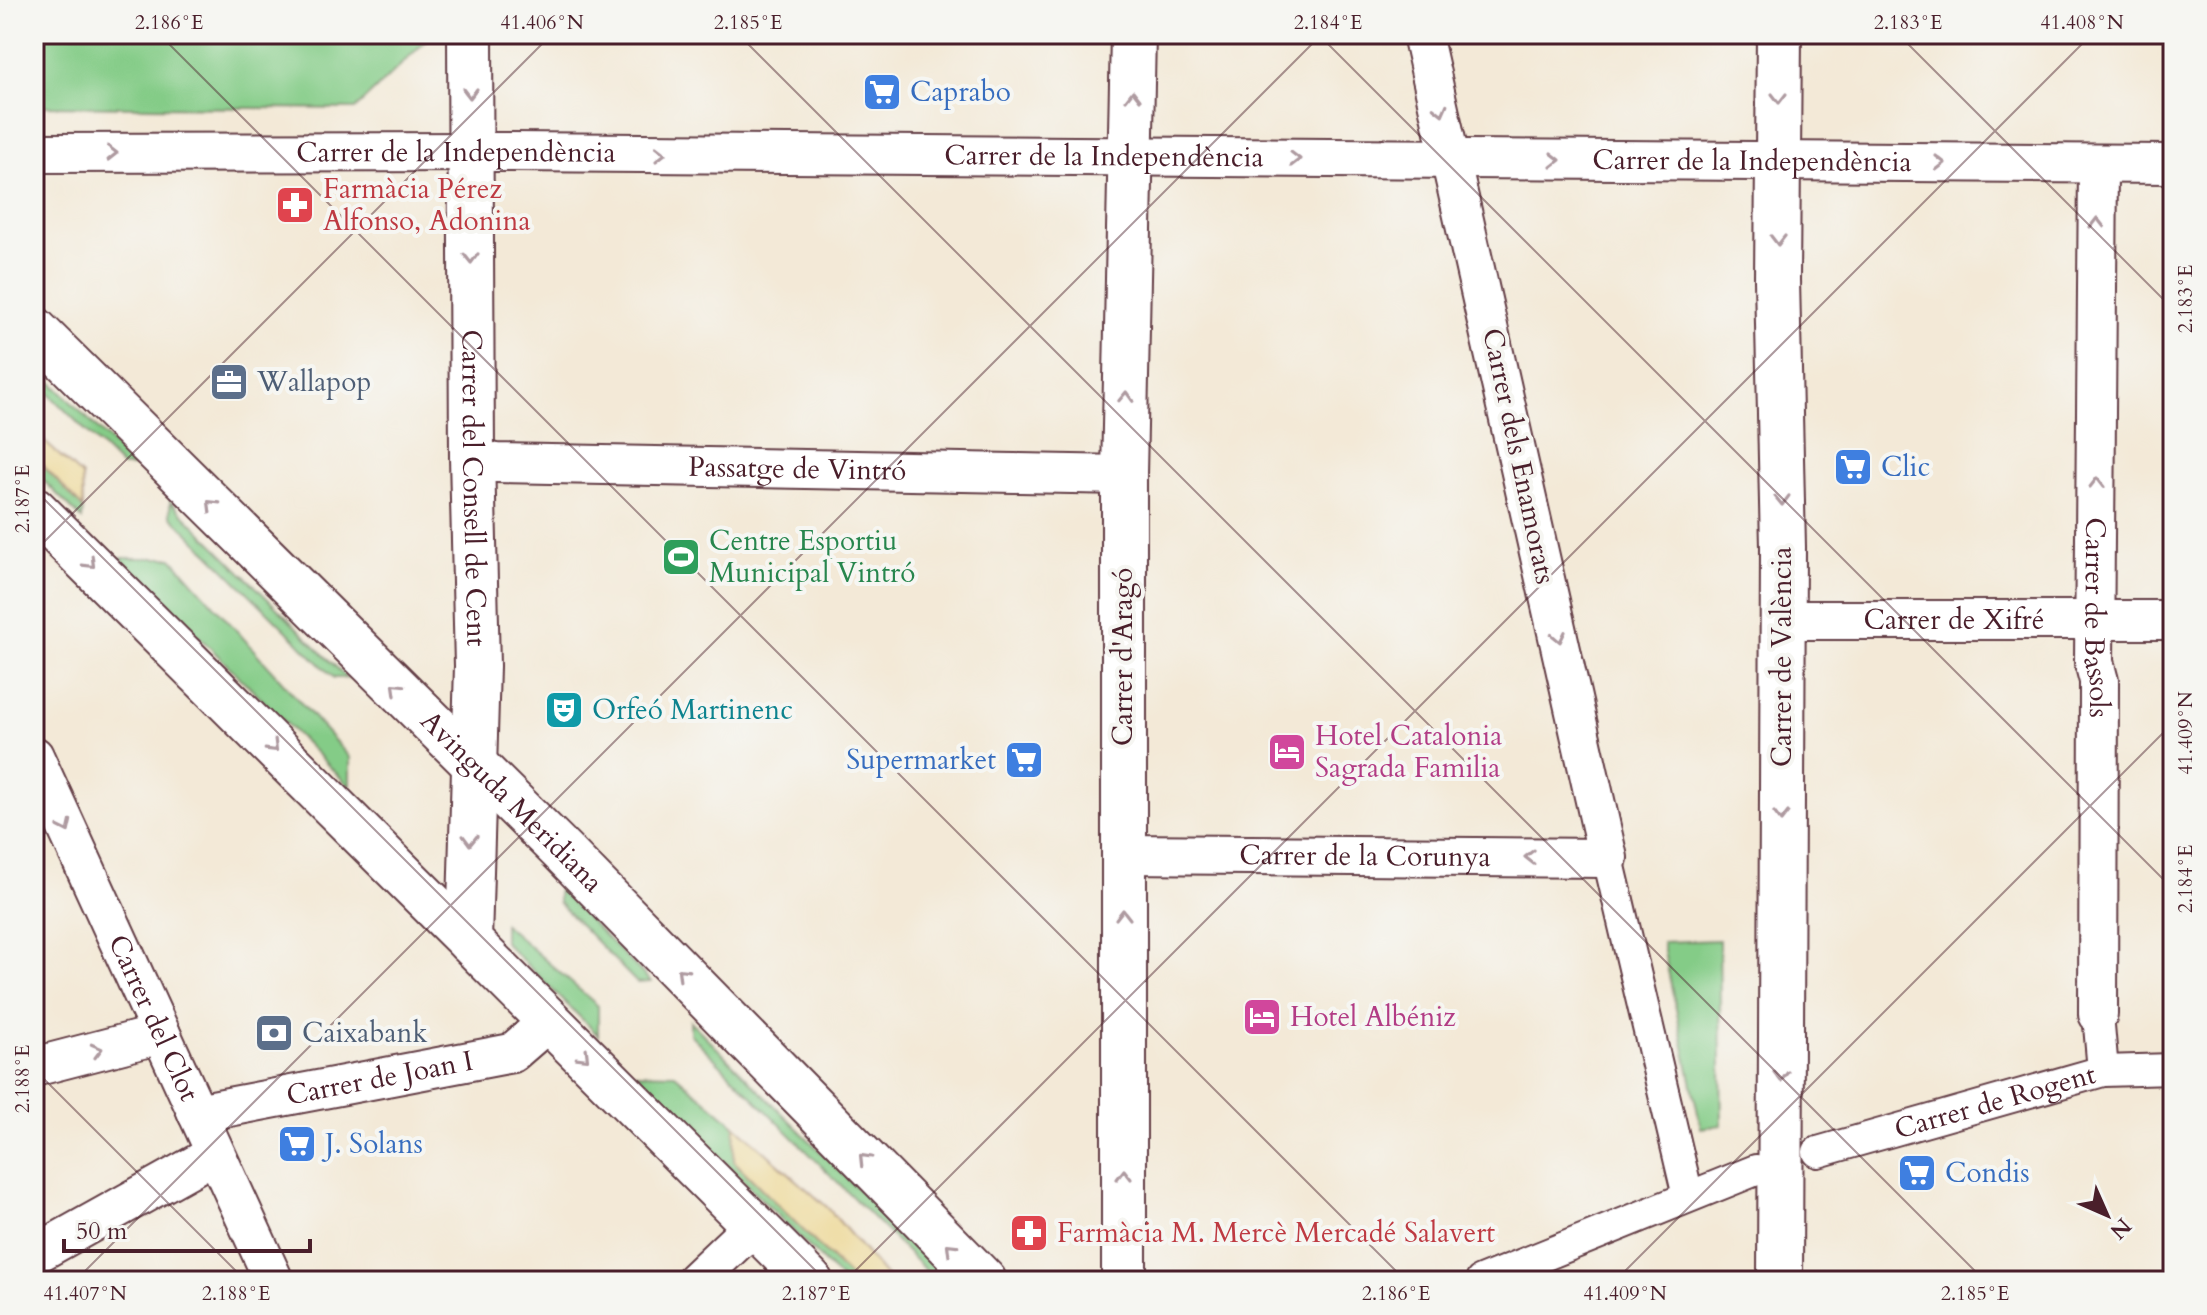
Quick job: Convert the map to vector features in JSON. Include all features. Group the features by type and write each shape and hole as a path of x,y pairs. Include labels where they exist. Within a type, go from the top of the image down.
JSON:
{"main road":[{"name":"Carrer del Consell de Cent","path":"469,941 477,666 472,457 470,34"},
{"name":"Carrer d'Aragó","path":"1124,1281 1124,475 1133,157 1133,34"},
{"name":"Carrer de València","path":"1779,34 1782,620 1780,1281"},
{"name":"Avinguda Meridiana","path":"34,329 472,762 984,1281"},
{"path":"34,509 810,1281"}],"street":[{"name":"Carrer dels Enamorats","path":"1422,34 1610,868"},
{"name":"Carrer de la Independència","path":"34,153 470,152 2173,164"},
{"name":"Carrer de Bassols","path":"2098,164 2094,662 2099,681 2098,1014 2103,1071"},
{"name":"Passatge de Vintró","path":"472,457 495,463 1124,475"},
{"name":"Carrer de Xifré","path":"1782,620 2096,617 2173,620"},
{"name":"Carrer del Clot","path":"34,756 274,1281"},
{"name":"Carrer de la Corunya","path":"1123,854 1610,868"},
{"path":"1610,868 1688,1196"},
{"name":"Carrer de Joan I","path":"197,1113 512,1053 549,1021"},
{"path":"34,1067 161,1034"},
{"name":"Carrer de Rogent","path":"1818,1152 2103,1071 2173,1069"},
{"path":"34,1255 215,1154"},
{"path":"1481,1281 1756,1170"},
{"path":"695,1281 754,1225"}],"green space":[{"path":"34,34 433,34 355,109 34,106"},
{"path":"34,365 136,467 122,467 34,379"},
{"path":"34,456 83,508 82,519 34,471"},
{"path":"170,501 347,678 334,678 170,515"},
{"path":"120,558 172,558 350,758 350,787"},
{"path":"558,889 651,982 637,983 558,902"},
{"path":"504,924 598,1006 598,1035 504,942"},
{"path":"1719,940 1722,1125 1701,1128 1662,942"},
{"path":"690,1021 948,1279 935,1280 690,1034"},
{"path":"636,1073 675,1074 735,1125 734,1161 854,1281 843,1281"}],"sand":[{"path":"34,432 82,476 83,508 34,456"},
{"path":"735,1125 828,1208 890,1281 854,1281 734,1161"}],"place":[{"name":"Caprabo","path":"882,92"},
{"name":"Farmàcia Pérez Alfonso, Adonina","path":"295,205"},
{"name":"Wallapop","path":"229,382"},
{"name":"Clic","path":"1853,467"},
{"name":"Centre Esportiu Municipal Vintró","path":"681,557"},
{"name":"Orfeó Martinenc","path":"564,710"},
{"name":"Hotel Catalonia Sagrada Familia","path":"1287,752"},
{"name":"Supermarket","path":"1024,760"},
{"name":"Hotel Albéniz","path":"1262,1017"},
{"name":"Caixabank","path":"274,1033"},
{"name":"J. Solans","path":"297,1144"},
{"name":"Condis","path":"1917,1173"},
{"name":"Farmàcia M. Mercè Mercadé Salavert","path":"1029,1233"}]}
